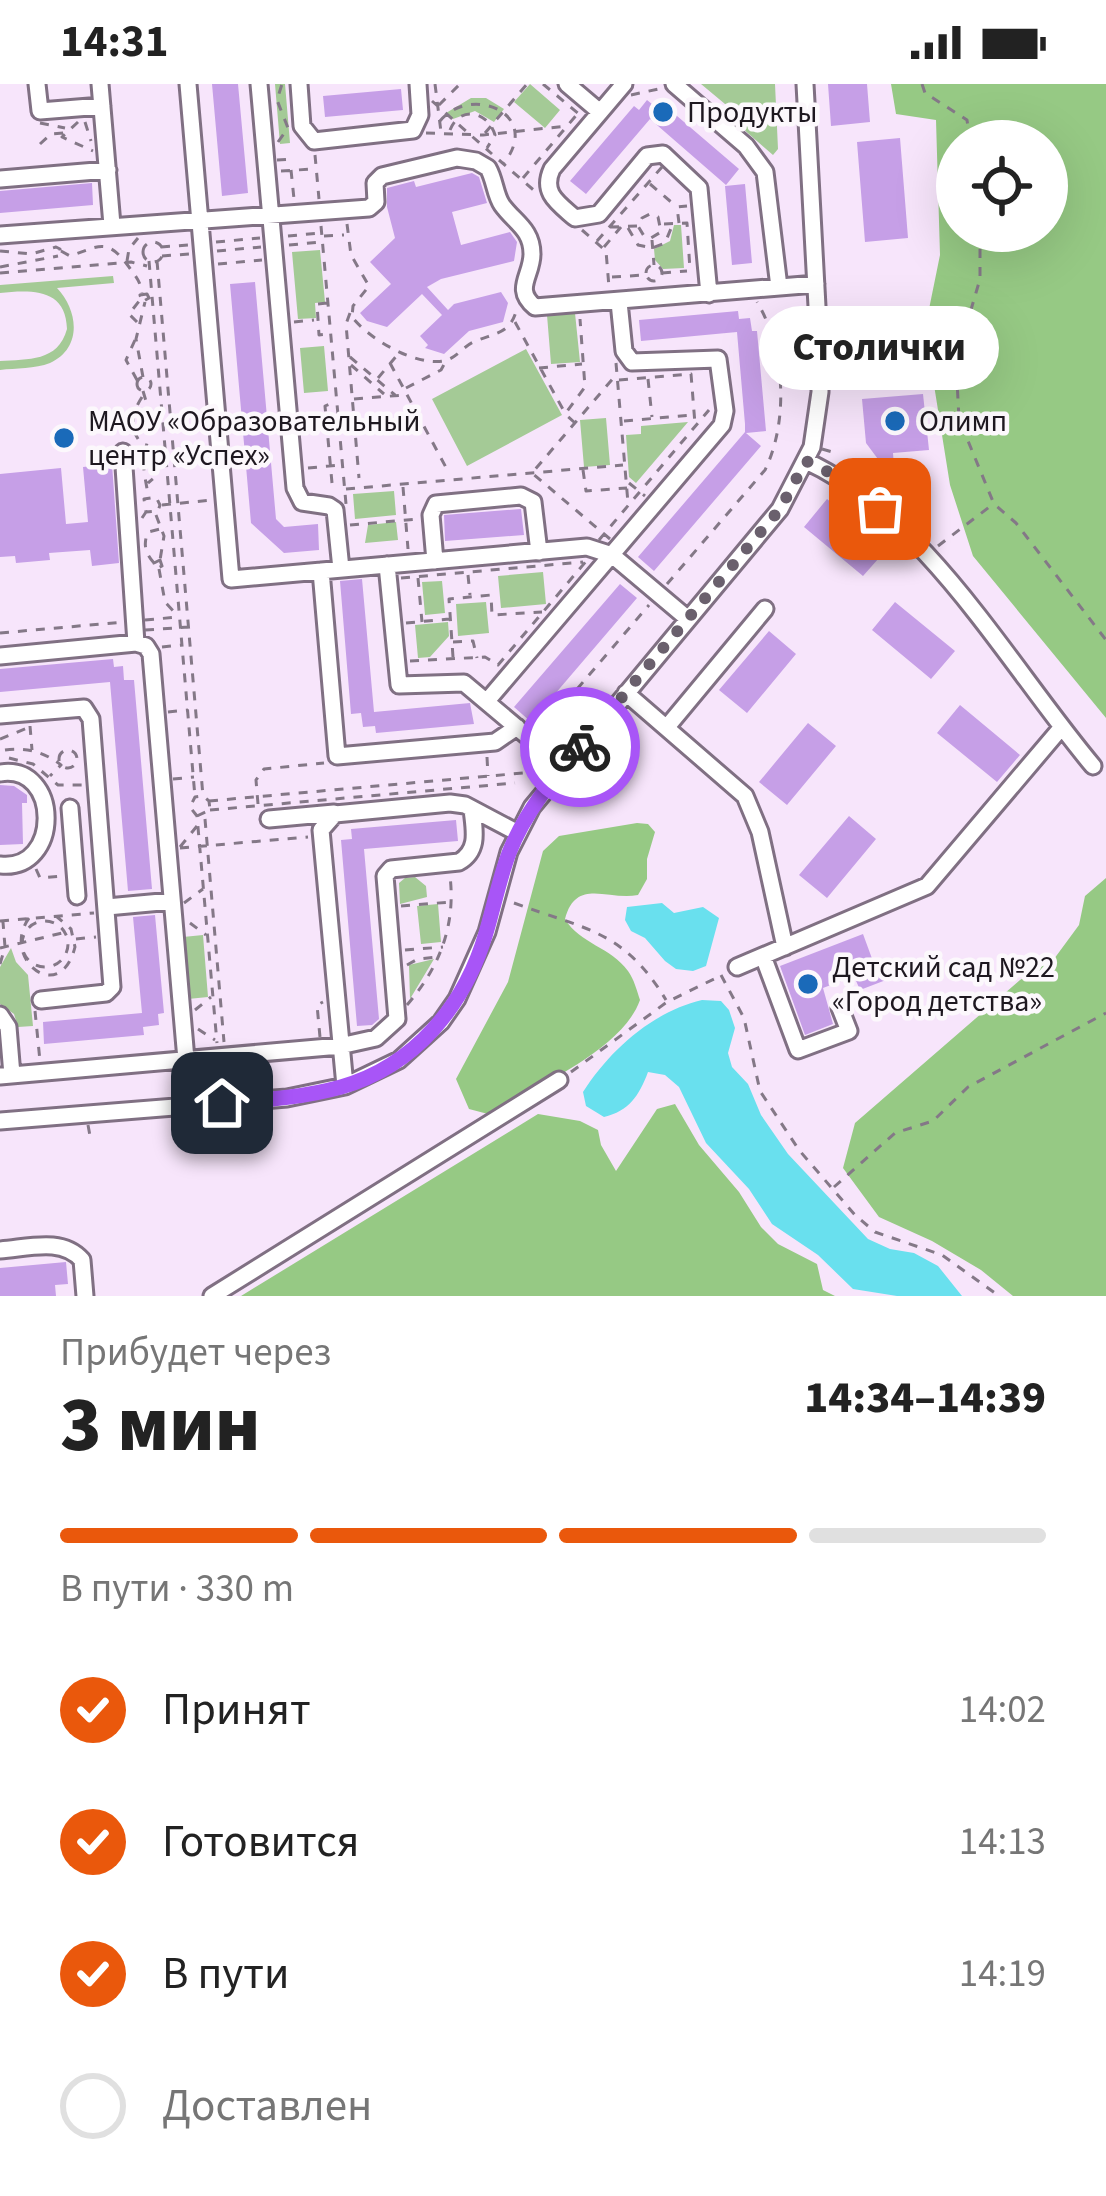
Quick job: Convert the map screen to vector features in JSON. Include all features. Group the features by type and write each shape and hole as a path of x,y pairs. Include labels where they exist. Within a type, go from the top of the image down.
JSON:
{"street":[{"path":"37,84 40,111 102,106"},
{"path":"100,84 112,225"},
{"path":"188,84 232,579 341,569 401,571 435,561 467,565 587,548 613,555 688,620"},
{"path":"567,84 589,113"},
{"path":"624,84 589,113 547,179 551,196 574,218 598,214 647,156 658,153 668,159 696,182 698,270 709,294"},
{"path":"0,1121 287,1098 345,1086 400,1060 449,1011 476,963 518,832 563,767 780,509 806,461 820,392 805,84"},
{"path":"675,85 746,146 766,172 779,287"},
{"path":"299,89 302,126 314,141 404,133 418,124 424,86"},
{"path":"266,92 267,172 297,496 335,511 345,529 341,569"},
{"path":"0,235 346,211 373,206 375,183 382,176 450,158 476,160 491,172 502,204 529,237 532,259 523,286 527,301 535,308 816,284"},
{"path":"0,179 108,170"},
{"path":"487,701 722,425 720,363 714,356 638,363 628,359 615,302"},
{"path":"123,452 136,621 156,713 174,849 173,906 190,1106"},
{"path":"806,461 853,487 906,531 1093,766"},
{"path":"435,561 432,518 436,504 528,498 536,509 539,552"},
{"path":"321,571 337,756 486,743 504,740 517,727"},
{"path":"401,571 392,624 399,685 461,682 563,767"},
{"path":"668,727 765,609"},
{"path":"0,656 142,646"},
{"path":"626,693 746,796 755,813 785,947"},
{"path":"0,715 30,720 77,708 89,712 113,980 106,993 41,1000"},
{"path":"737,967 927,886 1061,728"},
{"path":"0,865 20,864 34,855 44,838 46,810 39,788 24,774 2,769"},
{"path":"265,810 343,812 450,803 472,808 518,832"},
{"path":"46,810 98,806"},
{"path":"70,808 77,896"},
{"path":"0,1015 8,1027 6,1075 186,1059 220,1051 340,1046 376,1038 392,1026 402,1009 385,881 392,869 460,862 473,849 472,808"},
{"path":"343,812 329,818 322,836 345,1086"},
{"path":"108,909 173,906"},
{"path":"763,956 798,1049 849,1031 840,1008"},
{"path":"212,1296 559,1080"},
{"path":"0,1250 69,1248 82,1261 86,1296"}],"path":[{"path":"266,92 282,84"},
{"path":"438,106 460,84"},
{"path":"483,135 527,84"},
{"path":"424,86 438,106 521,180 567,126 589,113 543,84"},
{"path":"922,84 925,93 968,120"},
{"path":"612,98 675,85"},
{"path":"424,86 438,106 441,134"},
{"path":"266,92 299,89"},
{"path":"265,143 280,142 287,132 266,92"},
{"path":"440,121 456,101 471,96"},
{"path":"494,99 506,108 516,132 513,149 503,164"},
{"path":"449,134 454,121 476,113 492,124 495,134 486,149"},
{"path":"40,144 84,119 95,150 62,137 64,133"},
{"path":"404,133 483,135 567,126"},
{"path":"314,141 346,507"},
{"path":"596,242 668,159"},
{"path":"267,172 316,168"},
{"path":"291,170 296,215"},
{"path":"609,278 646,274 655,280 662,273 698,270 688,223 694,206 677,207 648,182"},
{"path":"519,193 526,184"},
{"path":"625,227 638,245 652,248 670,238 677,207"},
{"path":"346,211 351,255 369,286 346,324 359,478"},
{"path":"650,214 662,224 661,232 651,238 638,226 650,214"},
{"path":"662,224 688,223"},
{"path":"608,227 638,226"},
{"path":"615,302 604,250 625,227"},
{"path":"0,270 149,264 348,234"},
{"path":"127,263 129,249 138,238 160,235"},
{"path":"166,238 174,246"},
{"path":"651,238 654,265 662,273"},
{"path":"220,1051 197,816 190,807 195,797 194,777 149,264 143,254 152,242 203,254 274,247"},
{"path":"0,250 42,252 56,247 70,256 106,246 139,278 139,322 126,360 140,378 167,380"},
{"path":"161,247 167,380 203,796"},
{"path":"0,270 44,261 61,251"},
{"path":"76,267 82,251"},
{"path":"42,252 44,261"},
{"path":"980,252 980,279 956,362 959,419 994,504 1016,523 1106,640"},
{"path":"55,257 76,267"},
{"path":"646,274 654,265"},
{"path":"352,399 406,392 472,342 505,332 514,320 523,286"},
{"path":"533,740 765,470 774,452 780,406 774,338 749,290"},
{"path":"139,322 129,314 142,298"},
{"path":"328,303 317,304 319,334 331,334"},
{"path":"566,413 585,388 579,305"},
{"path":"774,338 790,310"},
{"path":"351,312 375,341 446,360"},
{"path":"280,323 318,320"},
{"path":"514,320 574,423"},
{"path":"136,339 137,387 152,420 146,453 148,496 142,504 146,512"},
{"path":"615,350 628,504"},
{"path":"376,379 401,351"},
{"path":"349,356 395,395"},
{"path":"390,363 448,472"},
{"path":"349,364 387,396"},
{"path":"539,368 584,364"},
{"path":"532,473 617,377 691,374 695,426"},
{"path":"648,378 652,418"},
{"path":"146,484 156,473 137,443 133,426 135,408 151,382"},
{"path":"532,473 603,533 723,394"},
{"path":"332,483 326,416 327,402 337,401"},
{"path":"621,421 694,415"},
{"path":"289,419 326,416"},
{"path":"328,432 339,431"},
{"path":"300,467 342,465"},
{"path":"344,489 625,465"},
{"path":"583,468 586,491 627,488"},
{"path":"626,480 655,505"},
{"path":"538,489 544,483"},
{"path":"402,484 401,571 422,622"},
{"path":"148,496 156,497 160,505"},
{"path":"154,513 160,505 225,499"},
{"path":"928,555 994,504"},
{"path":"146,512 154,513"},
{"path":"146,512 141,521 148,532 145,547 157,561"},
{"path":"154,513 163,529 157,561 164,602 180,617"},
{"path":"345,529 432,518"},
{"path":"148,532 163,529"},
{"path":"401,571 586,562 498,665 485,657 416,664 409,660"},
{"path":"467,565 470,597"},
{"path":"453,660 448,600 490,595 493,615 544,612"},
{"path":"0,632 180,617"},
{"path":"392,624 449,619"},
{"path":"452,642 473,641 477,658"},
{"path":"142,646 190,645"},
{"path":"156,713 196,710"},
{"path":"0,739 20,731 30,720"},
{"path":"30,720 32,750"},
{"path":"20,731 22,748"},
{"path":"486,743 488,776"},
{"path":"3,750 32,750 62,764 39,788"},
{"path":"2,769 9,758 3,750"},
{"path":"265,810 258,796 257,776 264,769 324,763 337,756"},
{"path":"195,797 235,799 524,773"},
{"path":"162,780 202,777"},
{"path":"479,777 480,786"},
{"path":"459,778 460,788"},
{"path":"441,780 442,789"},
{"path":"197,816 236,807 265,810 296,802 514,783"},
{"path":"64,787 97,784"},
{"path":"296,793 296,802"},
{"path":"265,810 267,796"},
{"path":"245,797 246,806"},
{"path":"235,799 236,807"},
{"path":"209,800 210,810"},
{"path":"205,815 220,1051"},
{"path":"174,849 198,825"},
{"path":"174,849 322,836"},
{"path":"34,855 40,878 75,875"},
{"path":"402,1009 443,947 451,902 447,863"},
{"path":"203,889 173,906 208,936"},
{"path":"387,907 451,902"},
{"path":"514,903 588,926 625,950 667,1002"},
{"path":"0,964 2,921 108,909"},
{"path":"19,962 40,975 56,973 73,956 75,939 56,916"},
{"path":"15,955 17,930 28,918"},
{"path":"38,922 53,922 68,930 66,954 48,967 28,960 22,945 26,932 38,922"},
{"path":"3,948 68,930"},
{"path":"75,939 110,936"},
{"path":"391,952 443,947"},
{"path":"417,950 418,959"},
{"path":"406,973 408,964 418,959 439,957"},
{"path":"559,1080 667,1002 721,975 744,1018 760,1090 780,1126 854,1215 875,1232 942,1255 999,1296"},
{"path":"402,1009 407,988"},
{"path":"213,996 183,1021 220,1051"},
{"path":"41,1000 35,1009 41,1072"},
{"path":"321,1047 317,1005 336,1001"},
{"path":"832,1188 895,1133 933,1121 968,1088 1106,1013"}],"green space":[{"path":"275,84 285,84 290,143 280,144"},
{"path":"530,84 560,110 545,128 514,102"},
{"path":"701,84 775,84 778,149 773,155 734,121 737,114"},
{"path":"891,84 1106,84 1106,718 973,556 950,485 930,360 928,314 940,252 1068,252 1068,120 936,120 896,114"},
{"path":"471,98 486,98 504,109 494,122 475,111 453,119 446,113"},
{"path":"674,225 681,225 684,268 663,269 655,260 654,249 670,241"},
{"path":"320,250 325,302 315,303 316,318 298,319 292,252"},
{"path":"113,276 114,283 57,288 69,307 74,328 61,356 38,366 0,370 0,361 49,353 67,329 54,299 35,292 0,293 0,285"},
{"path":"575,313 580,362 551,364 547,315"},
{"path":"324,346 328,391 304,393 300,348"},
{"path":"526,349 562,415 467,466 432,399"},
{"path":"606,418 610,465 584,467 580,420"},
{"path":"688,422 636,483 629,477 626,435 641,434 641,426"},
{"path":"394,491 396,515 355,519 353,494"},
{"path":"396,522 398,540 365,543 368,525"},
{"path":"543,572 546,604 501,608 498,576"},
{"path":"442,581 445,613 425,615 422,582"},
{"path":"486,602 489,633 458,636 456,604"},
{"path":"448,622 449,636 430,657 418,658 415,625"},
{"path":"648,824 655,832 647,879 638,895 585,895 570,906 565,919 630,974 640,1000 630,1018 615,1036 552,1080 488,1114 469,1109 456,1079 508,982 543,851 559,836"},
{"path":"415,877 426,886 427,897 400,904 399,883"},
{"path":"1106,878 1106,1296 1013,1296 932,1241 879,1217 843,1168 855,1123 1020,980 1054,959 1079,925 1085,896"},
{"path":"438,904 441,942 421,944 417,906"},
{"path":"203,935 208,997 188,999 183,937"},
{"path":"11,948 28,975 33,1026 18,1027 14,1014 0,1004 0,967"},
{"path":"434,959 410,999 409,965"},
{"path":"675,1104 699,1145 761,1227 778,1244 817,1264 823,1290 835,1296 241,1296 538,1114 580,1121 598,1130 616,1171 657,1109"}],"water":[{"path":"662,903 674,913 703,907 719,918 706,966 693,971 676,969 645,938 631,931 625,920 627,907"},
{"path":"702,1000 721,1001 729,1010 735,1028 728,1053 732,1067 748,1084 761,1115 788,1154 868,1239 938,1266 962,1296 897,1296 853,1289 818,1255 772,1224 749,1189 706,1143 679,1087 665,1075 648,1072 632,1101 613,1114 604,1117 586,1106 583,1092 619,1048 649,1023"}],"building":[{"path":"212,84 238,84 248,193 222,196"},
{"path":"828,84 867,84 870,122 831,126"},
{"path":"401,89 403,110 325,117 323,96"},
{"path":"647,100 658,109 663,104 739,169 726,185 650,119 586,194 570,181 634,106 639,110"},
{"path":"900,138 908,238 865,242 857,142"},
{"path":"472,173 479,177 487,203 452,212 461,245 510,232 517,242 514,261 441,279 427,287 448,310 454,304 501,292 508,303 503,322 469,331 444,354 425,348 428,345 420,336 442,315 422,294 387,327 367,321 360,313 391,284 370,262 395,238 387,188 414,181 416,187"},
{"path":"92,183 93,205 0,213 0,191"},
{"path":"745,184 752,263 732,265 725,186"},
{"path":"255,282 276,519 284,527 318,524 319,550 284,553 251,523 230,284"},
{"path":"738,311 739,319 750,318 752,331 757,331 766,431 746,433 761,446 654,571 638,557 745,432 745,424 737,332 641,341 639,320"},
{"name":"Олимп","path":"923,394 929,450 893,453 895,482 866,443 862,399"},
{"path":"112,464 119,563 92,566 90,550 49,553 50,560 16,563 15,556 0,557 0,474 61,468 66,524 88,522 83,467"},
{"path":"827,499 887,549 863,576 804,527"},
{"path":"521,509 524,535 445,541 444,515"},
{"path":"362,579 374,712 470,703 474,724 376,733 375,726 363,727 361,713 351,714 340,581"},
{"path":"620,584 637,598 531,722 514,707"},
{"path":"895,602 955,651 931,679 872,630"},
{"path":"769,631 796,654 747,713 719,690"},
{"path":"113,659 114,667 123,666 124,680 134,680 152,889 128,891 110,682 0,692 0,669"},
{"path":"960,705 1020,755 997,782 937,733"},
{"path":"808,723 836,746 787,805 759,782"},
{"path":"0,785 14,786 27,795 27,803 22,803 23,844 0,845"},
{"path":"849,816 876,839 827,898 799,875"},
{"path":"456,820 458,841 364,849 379,1019 357,1026 341,840 352,839 351,829"},
{"path":"155,915 164,1013 158,1014 159,1025 143,1027 144,1035 44,1044 43,1022 142,1013 133,917"},
{"name":"Детский сад №22 «Город детства»","path":"863,934 886,980 860,990 854,976 823,988 833,1024 805,1035 780,966"},
{"path":"66,1262 68,1284 55,1285 56,1296 0,1296 0,1268"}],"way so far":[{"path":"580,747 780,509 806,461 841,478 880,509"}],"place":[{"name":"Продукты","path":"663,112"},
{"name":"Олимп","path":"895,421"},
{"name":"МАОУ «Образовательный центр «Успех»","path":"64,438"},
{"name":"Столички","path":"880,509"},
{"name":"Детский сад №22 «Город детства»","path":"808,984"}],"route":[{"path":"222,1103 287,1098 345,1086 400,1060 420,1044 458,999 476,963 518,832 547,786 580,747"}]}
